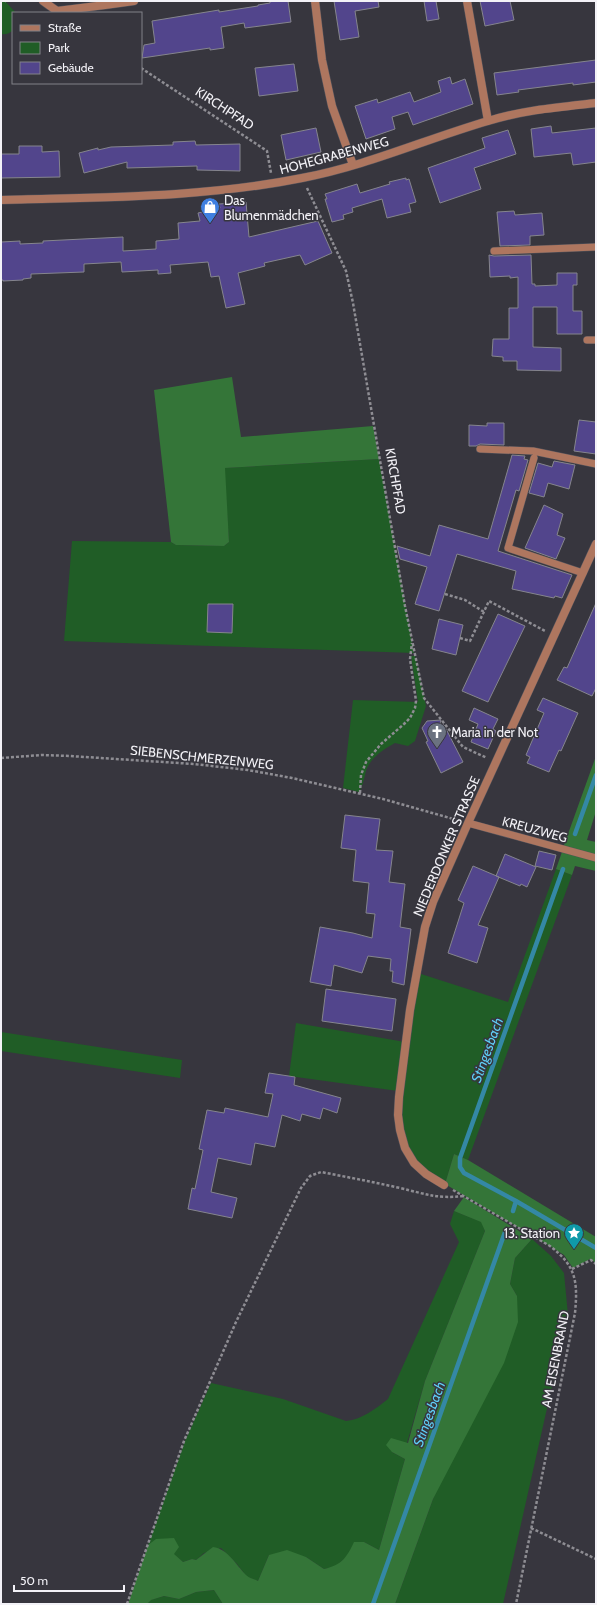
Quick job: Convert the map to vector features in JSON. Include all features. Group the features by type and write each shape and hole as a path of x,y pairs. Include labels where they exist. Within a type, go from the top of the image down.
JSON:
{"street":[{"path":"43,1 57,11 105,3 134,1"},
{"path":"315,1 322,60 332,106 353,165"},
{"path":"467,1 488,120"},
{"name":"HOHEGRABENWEG","path":"1,200 176,195 272,183 302,178 353,165 488,120 553,107 596,103"},
{"name":"NIEDERDONKER STRASSE","path":"444,1185 426,1174 414,1163 405,1148 398,1115 410,1010 425,927 433,902 468,823 596,544"}],"lane":[{"path":"494,251 596,247"},
{"path":"587,340 596,340"},
{"path":"480,449 533,451 596,464"},
{"path":"534,458 508,548 583,573"},
{"name":"KREUZWEG","path":"468,823 596,858"}],"path":[{"name":"KIRCHPFAD","path":"142,69 267,150 272,183"},
{"name":"KIRCHPFAD","path":"302,178 346,271 424,698 463,747 496,762"},
{"path":"445,594 465,600 484,612"},
{"path":"460,638 470,641 490,602 554,636"},
{"path":"360,793 361,775 366,762 381,744 410,718 415,708 416,701 410,659 413,642"},
{"name":"SIEBENSCHMERZENWEG","path":"1,758 41,755 70,756 194,764 248,770 360,793 468,823"},
{"path":"127,1604 184,1441 236,1322 301,1188 310,1176 320,1172 402,1188 431,1196 446,1198 464,1196"},
{"name":"AM EISENBRAND","path":"444,1185 550,1246 563,1256 572,1268 576,1287 575,1313 516,1604"},
{"path":"572,1268 591,1260 596,1264"},
{"path":"531,1528 596,1559"}],"green space":[{"path":"1,1 5,1 15,12 12,12 12,31 6,34 1,34"},
{"path":"232,377 241,437 373,426 379,459 225,468 229,542 224,546 176,545 171,542 154,390"},
{"path":"379,459 414,653 64,641 72,541 171,542 176,545 224,546 229,542 224,468"},
{"path":"411,656 415,656 426,706 415,741 408,746 395,743 378,754 368,766 359,792 343,788 353,700 418,702"},
{"path":"596,756 596,811 587,840 596,842 596,857 563,848"},
{"path":"563,849 596,858 596,871 575,866 572,875 556,869"},
{"path":"556,869 572,875 468,1160 454,1154 445,1184 415,1162 401,1129 399,1115 418,973 508,1002"},
{"path":"296,1023 405,1042 398,1091 289,1076"},
{"path":"1,1032 182,1060 180,1078 1,1051"},
{"path":"454,1154 468,1160 596,1237 596,1263 590,1259 573,1268 564,1255 445,1184"},
{"path":"464,1197 532,1239 515,1258 510,1284 517,1296 518,1322 504,1363 433,1499 395,1604 223,1604 214,1590 196,1592 179,1599 164,1596 151,1600 147,1604 128,1604 148,1545 156,1539 174,1538 179,1547 174,1554 183,1562 192,1559 196,1560 213,1547 218,1548 227,1554 247,1576 258,1581 269,1555 287,1550 306,1557 324,1569 340,1563 349,1552 354,1542 364,1542 379,1550 405,1459 392,1452 386,1445 391,1438 408,1443 425,1381 485,1231 481,1222 454,1211"},
{"path":"454,1211 482,1222 485,1231 425,1381 407,1443 392,1452 405,1459 379,1550 364,1542 335,1567 324,1569 306,1557 269,1555 258,1581 247,1577 237,1564 221,1548 204,1553 196,1560 192,1559 183,1562 156,1540 148,1545 185,1441 211,1383 283,1399 346,1421 363,1416 388,1399 459,1242 450,1224"},
{"path":"532,1239 551,1256 564,1273 568,1315 503,1604 395,1604 433,1499 517,1296 510,1284 515,1258"},
{"path":"214,1590 223,1604 147,1604 150,1600 164,1596 179,1599 196,1592"}],"building":[{"path":"270,1 288,1 291,22 245,28 244,23 221,27 224,48 210,50 210,48 142,58 144,45 155,43 152,21 219,10 219,12 258,6 270,3"},
{"path":"334,1 378,1 379,7 355,11 359,37 340,40"},
{"path":"424,1 436,1 439,19 427,21"},
{"path":"480,1 510,1 514,20 485,26"},
{"path":"596,60 596,82 573,85 573,83 518,90 519,92 497,95 494,73"},
{"path":"294,64 298,91 259,96 255,68"},
{"path":"450,77 452,84 465,79 473,104 413,125 408,112 392,117 395,129 366,139 355,106 377,99 378,103 410,92 414,102 441,92 438,81"},
{"path":"551,126 552,133 596,128 596,162 573,165 571,153 534,157 531,129"},
{"path":"316,128 321,152 286,160 281,135"},
{"path":"508,130 516,154 474,168 481,189 440,203 428,168 485,148 482,138"},
{"path":"195,141 196,145 240,144 240,171 197,170 197,166 127,168 127,162 84,173 79,153 98,148 98,150 111,147 173,145 173,142"},
{"path":"19,146 42,146 42,152 59,151 60,177 1,178 1,154 19,154"},
{"path":"406,178 406,180 409,179 416,202 409,204 411,212 387,218 382,199 352,208 353,212 343,215 344,219 332,222 325,199 327,199 325,194 357,184 360,193 390,184 389,182"},
{"path":"246,202 249,237 318,221 332,253 305,265 300,255 264,263 265,266 238,273 245,304 226,308 219,276 211,277 208,262 170,265 171,273 158,274 158,270 122,272 121,262 84,264 84,272 31,274 31,278 23,280 1,280 1,242 20,241 20,244 43,243 43,241 123,237 123,251 156,249 156,241 179,239 178,223 200,221 198,213 220,208 219,204"},
{"path":"514,211 515,215 542,213 544,235 530,236 530,245 500,246 497,212"},
{"path":"489,255 531,255 532,284 535,284 535,286 557,285 557,273 577,273 577,285 573,285 573,311 582,311 582,334 557,334 557,307 533,307 533,347 561,348 561,371 517,370 517,361 503,361 503,357 492,356 493,339 509,339 509,308 518,308 518,277 490,277"},
{"path":"579,420 596,422 596,454 574,451"},
{"path":"487,423 504,423 504,445 480,444 476,446 469,446 469,425 487,426"},
{"path":"512,455 525,456 524,459 528,460 519,491 516,490 498,551 572,575 562,598 555,596 554,598 512,589 516,571 457,554 439,611 415,604 427,567 400,559 397,546 430,556 439,525 488,539"},
{"path":"554,461 575,465 569,489 548,483 544,497 529,493 538,463 552,467"},
{"path":"544,505 563,514 557,535 565,538 556,559 525,548"},
{"path":"596,603 596,688 592,696 557,680 564,667 567,668"},
{"path":"208,604 233,604 232,633 207,632"},
{"path":"498,614 525,626 488,702 462,691"},
{"path":"439,619 463,625 456,655 432,649"},
{"path":"543,698 578,713 561,751 559,750 549,772 527,763 530,757 526,755 544,713 537,710"},
{"path":"474,708 498,719 493,729 496,731 488,749 471,742 478,724 469,720"},
{"name":"Maria in der Not","path":"441,720 440,724 444,725 463,762 441,773 426,742 428,741 422,728 427,721"},
{"path":"345,815 380,819 376,850 393,851 389,882 405,884 400,927 411,929 404,985 392,982 393,971 390,971 391,959 368,956 362,973 334,965 331,986 310,982 320,927 372,938 375,914 366,913 369,883 353,881 356,850 341,848"},
{"path":"539,851 556,855 552,870 535,866"},
{"path":"505,854 536,867 527,887 521,884 520,886 496,876"},
{"path":"473,866 499,877 478,925 488,928 477,963 448,953 464,903 458,900"},
{"path":"326,989 396,999 392,1031 322,1021"},
{"path":"269,1073 295,1077 294,1085 341,1098 337,1113 323,1108 320,1119 302,1114 300,1121 282,1115 275,1147 255,1143 251,1165 218,1158 211,1192 237,1198 232,1218 188,1209 192,1188 195,1189 203,1150 199,1149 207,1110 224,1113 225,1108 268,1117 273,1094 265,1093"}],"waterway":[{"name":"Stingesbach","path":"575,834 596,775"},
{"name":"Stingesbach","path":"563,869 460,1158 460,1167 464,1173 516,1201 596,1248"},
{"name":"Stingesbach","path":"513,1211 516,1201"},
{"name":"Stingesbach","path":"373,1604 505,1232"}],"place":[{"name":"Das Blumenmädchen","path":"210,224"},
{"name":"Maria in der Not","path":"437,749"},
{"name":"13. Station","path":"574,1250"}]}
